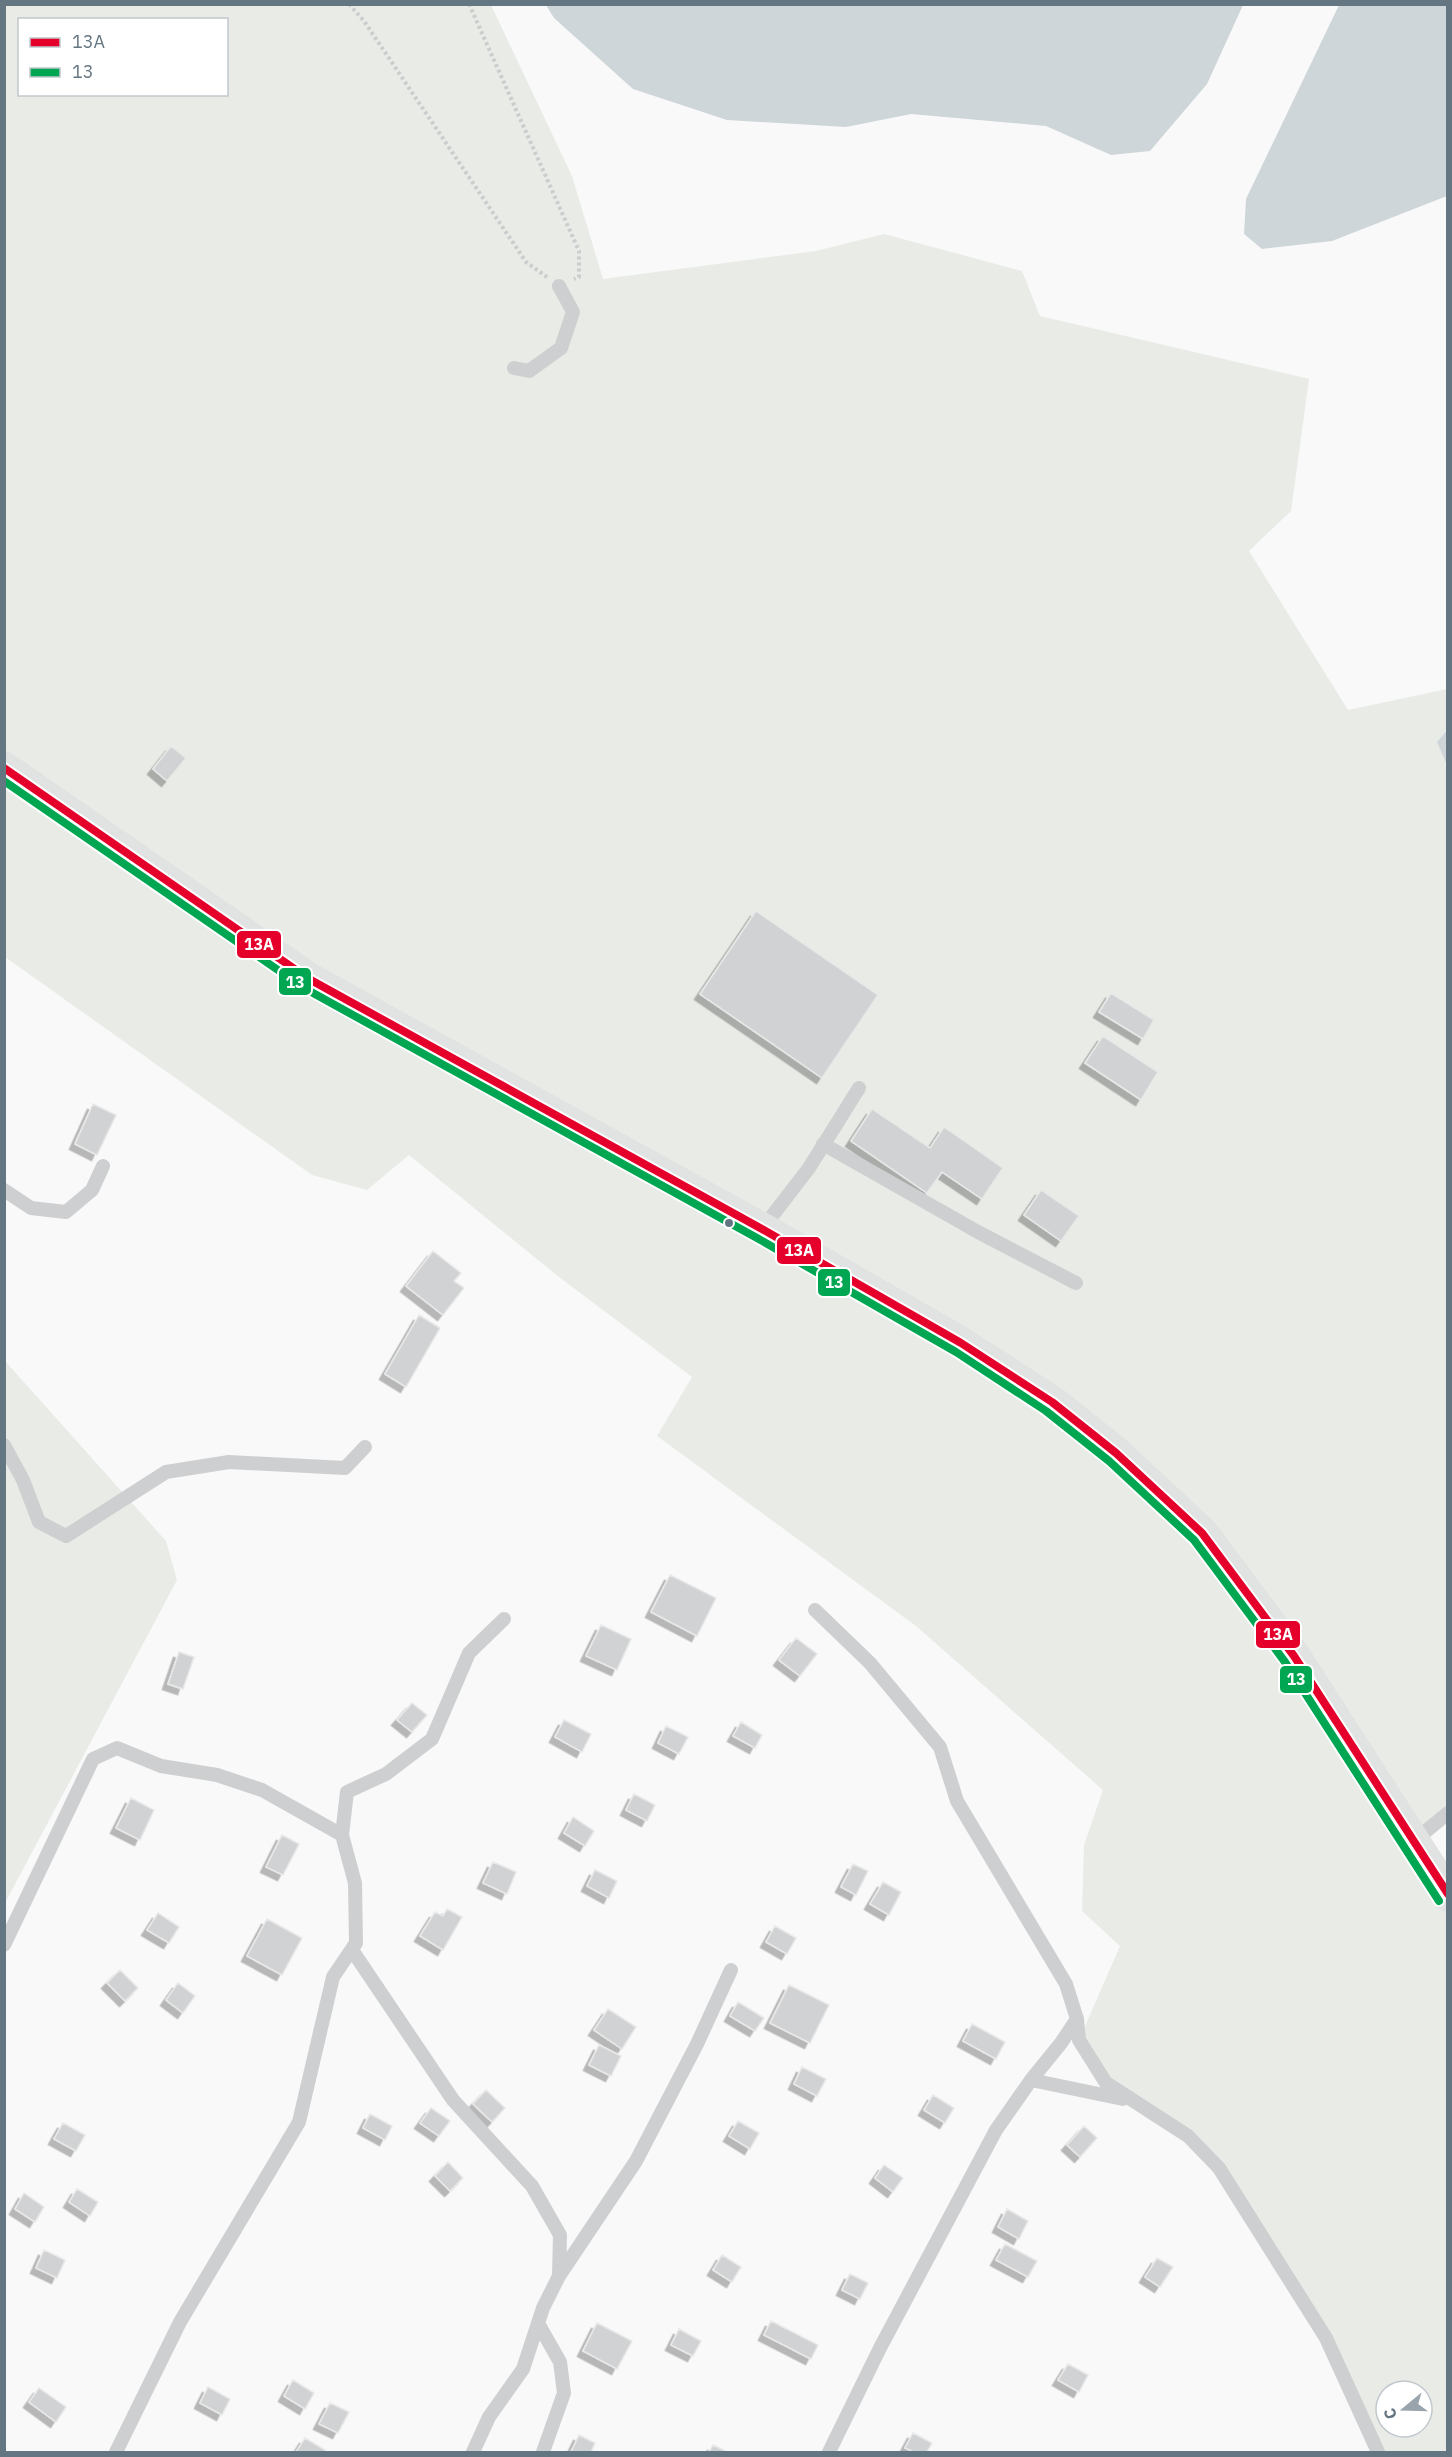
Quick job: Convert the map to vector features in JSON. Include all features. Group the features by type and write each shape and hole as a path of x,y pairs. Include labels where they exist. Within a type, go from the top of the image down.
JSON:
{"street":[{"path":"4,768 309,979 762,1228 1010,1373 1088,1430 1170,1501 1202,1533 1287,1647 1448,1895"}],"lane":[{"path":"514,368 530,371 561,348 573,312 559,286"},
{"path":"762,1228 809,1168 860,1088"},
{"path":"823,1144 978,1232 1076,1283"},
{"path":"4,1190 31,1208 66,1212 92,1190 103,1166"},
{"path":"4,1445 23,1480 39,1522 66,1536 166,1472 229,1462 345,1468 365,1446"},
{"path":"815,1610 870,1663 940,1747 957,1801 1066,1984 1077,2019 1079,2040 1106,2084 1188,2136 1219,2168 1326,2338 1378,2452"},
{"path":"116,2452 180,2322 299,2122 333,1977 356,1943 355,1883 342,1835 347,1792 386,1774 432,1739 469,1653 504,1619"},
{"path":"4,1945 93,1759 117,1748 161,1766 217,1775 262,1790 342,1835"},
{"path":"1413,1842 1448,1813"},
{"path":"352,1950 453,2100 532,2186 560,2235 559,2276"},
{"path":"473,2452 489,2417 523,2369 538,2325 559,2276 636,2161 698,2044 731,1970"},
{"path":"829,2452 879,2348 996,2130 1077,2019"},
{"path":"1031,2080 1091,2091 1136,2103"},
{"path":"538,2325 560,2362 564,2393 543,2452"}],"path":[{"path":"349,4 364,21 526,262 559,286 579,277 579,251 469,4"}],"shaded area":[{"path":"1243,4 1207,84 1150,151 1111,155 1046,126 911,114 846,127 727,120 633,89 554,18 546,5"},
{"path":"5,5 491,5 572,176 603,279 816,251 884,234 1022,271 1040,316 1309,379 1291,511 1249,551 1348,710 1447,689 1447,730 1437,742 1448,765 1448,1805 1410,1837 1447,1895 1447,2452 1378,2452 1325,2338 1219,2168 1188,2136 1106,2083 1079,2040 1120,1946 1082,1911 1084,1845 1103,1790 916,1626 657,1436 692,1377 559,1277 409,1155 367,1190 312,1175 5,957"},
{"path":"1339,5 1447,5 1447,196 1332,241 1262,249 1244,234 1246,199"},
{"path":"1447,730 1447,765 1437,742"},
{"path":"5,1361 166,1541 177,1580 5,1903"}],"building":[{"path":"171,746 186,758 167,781 153,769"},
{"path":"756,911 878,995 822,1078 700,994"},
{"path":"1111,993 1154,1020 1143,1039 1099,1012"},
{"path":"1103,1036 1158,1072 1141,1100 1085,1063"},
{"path":"93,1104 116,1115 97,1155 75,1144"},
{"path":"872,1109 930,1148 944,1127 1003,1168 982,1199 942,1172 927,1193 851,1141"},
{"path":"1041,1190 1079,1216 1061,1241 1024,1215"},
{"path":"433,1251 461,1273 454,1281 464,1288 443,1315 406,1286"},
{"path":"419,1315 440,1328 406,1387 385,1374"},
{"path":"670,1575 716,1598 697,1636 651,1612"},
{"path":"601,1625 631,1639 617,1670 586,1656"},
{"path":"796,1638 817,1654 800,1676 779,1660"},
{"path":"179,1652 194,1657 183,1689 168,1684"},
{"path":"412,1703 427,1715 412,1732 397,1720"},
{"path":"564,1720 591,1734 582,1752 555,1737"},
{"path":"741,1722 762,1735 755,1748 733,1736"},
{"path":"666,1726 688,1737 679,1754 658,1743"},
{"path":"634,1794 655,1805 647,1821 626,1810"},
{"path":"131,1798 154,1810 140,1840 116,1828"},
{"path":"573,1817 594,1831 585,1846 564,1833"},
{"path":"282,1835 299,1844 283,1875 266,1867"},
{"path":"493,1862 516,1872 507,1894 483,1883"},
{"path":"853,1864 868,1871 856,1895 841,1887"},
{"path":"595,1870 617,1881 609,1898 587,1886"},
{"path":"883,1882 901,1892 889,1915 870,1904"},
{"path":"447,1909 462,1917 443,1950 420,1936 435,1912 443,1916"},
{"path":"158,1913 179,1927 169,1943 147,1930"},
{"path":"267,1919 302,1938 282,1975 247,1956"},
{"path":"775,1926 796,1938 787,1954 766,1942"},
{"path":"120,1970 138,1988 125,2001 107,1983"},
{"path":"178,1983 195,1996 183,2013 166,2000"},
{"path":"789,1985 829,2005 810,2043 770,2023"},
{"path":"738,2002 764,2018 755,2031 730,2016"},
{"path":"608,2009 636,2027 622,2049 594,2030"},
{"path":"972,2024 1005,2042 996,2059 963,2041"},
{"path":"599,2045 621,2056 611,2076 589,2065"},
{"path":"802,2067 826,2079 817,2096 794,2084"},
{"path":"486,2090 505,2108 492,2122 473,2104"},
{"path":"933,2095 954,2108 945,2123 924,2110"},
{"path":"431,2108 450,2121 439,2136 420,2123"},
{"path":"370,2114 392,2126 385,2140 363,2128"},
{"path":"738,2121 759,2133 750,2149 729,2136"},
{"path":"63,2123 85,2135 76,2151 54,2139"},
{"path":"1084,2126 1097,2138 1080,2157 1067,2145"},
{"path":"448,2162 463,2178 450,2191 435,2176"},
{"path":"884,2165 903,2178 893,2192 875,2178"},
{"path":"77,2189 98,2202 90,2216 69,2202"},
{"path":"24,2193 44,2207 35,2222 15,2209"},
{"path":"1007,2209 1028,2221 1019,2239 998,2227"},
{"path":"1005,2244 1037,2261 1028,2277 996,2260"},
{"path":"44,2250 65,2260 57,2278 36,2268"},
{"path":"722,2255 741,2267 732,2282 713,2270"},
{"path":"1157,2258 1173,2267 1160,2287 1145,2277"},
{"path":"850,2274 868,2283 860,2299 842,2290"},
{"path":"771,2321 818,2345 811,2359 764,2335"},
{"path":"597,2323 632,2341 617,2369 583,2351"},
{"path":"679,2329 701,2341 693,2356 671,2345"},
{"path":"1068,2364 1088,2375 1079,2392 1058,2380"},
{"path":"293,2380 314,2393 305,2409 284,2396"},
{"path":"208,2387 230,2399 222,2415 200,2403"},
{"path":"39,2388 66,2407 56,2422 29,2402"},
{"path":"330,2403 349,2412 338,2433 319,2424"},
{"path":"913,2433 932,2443 927,2452 914,2452 905,2448"},
{"path":"579,2435 595,2443 591,2452 571,2452"},
{"path":"305,2438 325,2450 324,2452 296,2452"},
{"path":"713,2445 727,2452 709,2452"}],"transit line":[{"name":"13А","path":"4,768 309,979 762,1229 961,1343 1052,1402 1116,1453 1202,1533 1294,1656 1448,1894"},
{"name":"13","path":"4,781 304,988 757,1238 956,1352 1046,1411 1109,1461 1194,1540 1285,1662 1439,1901"}]}
